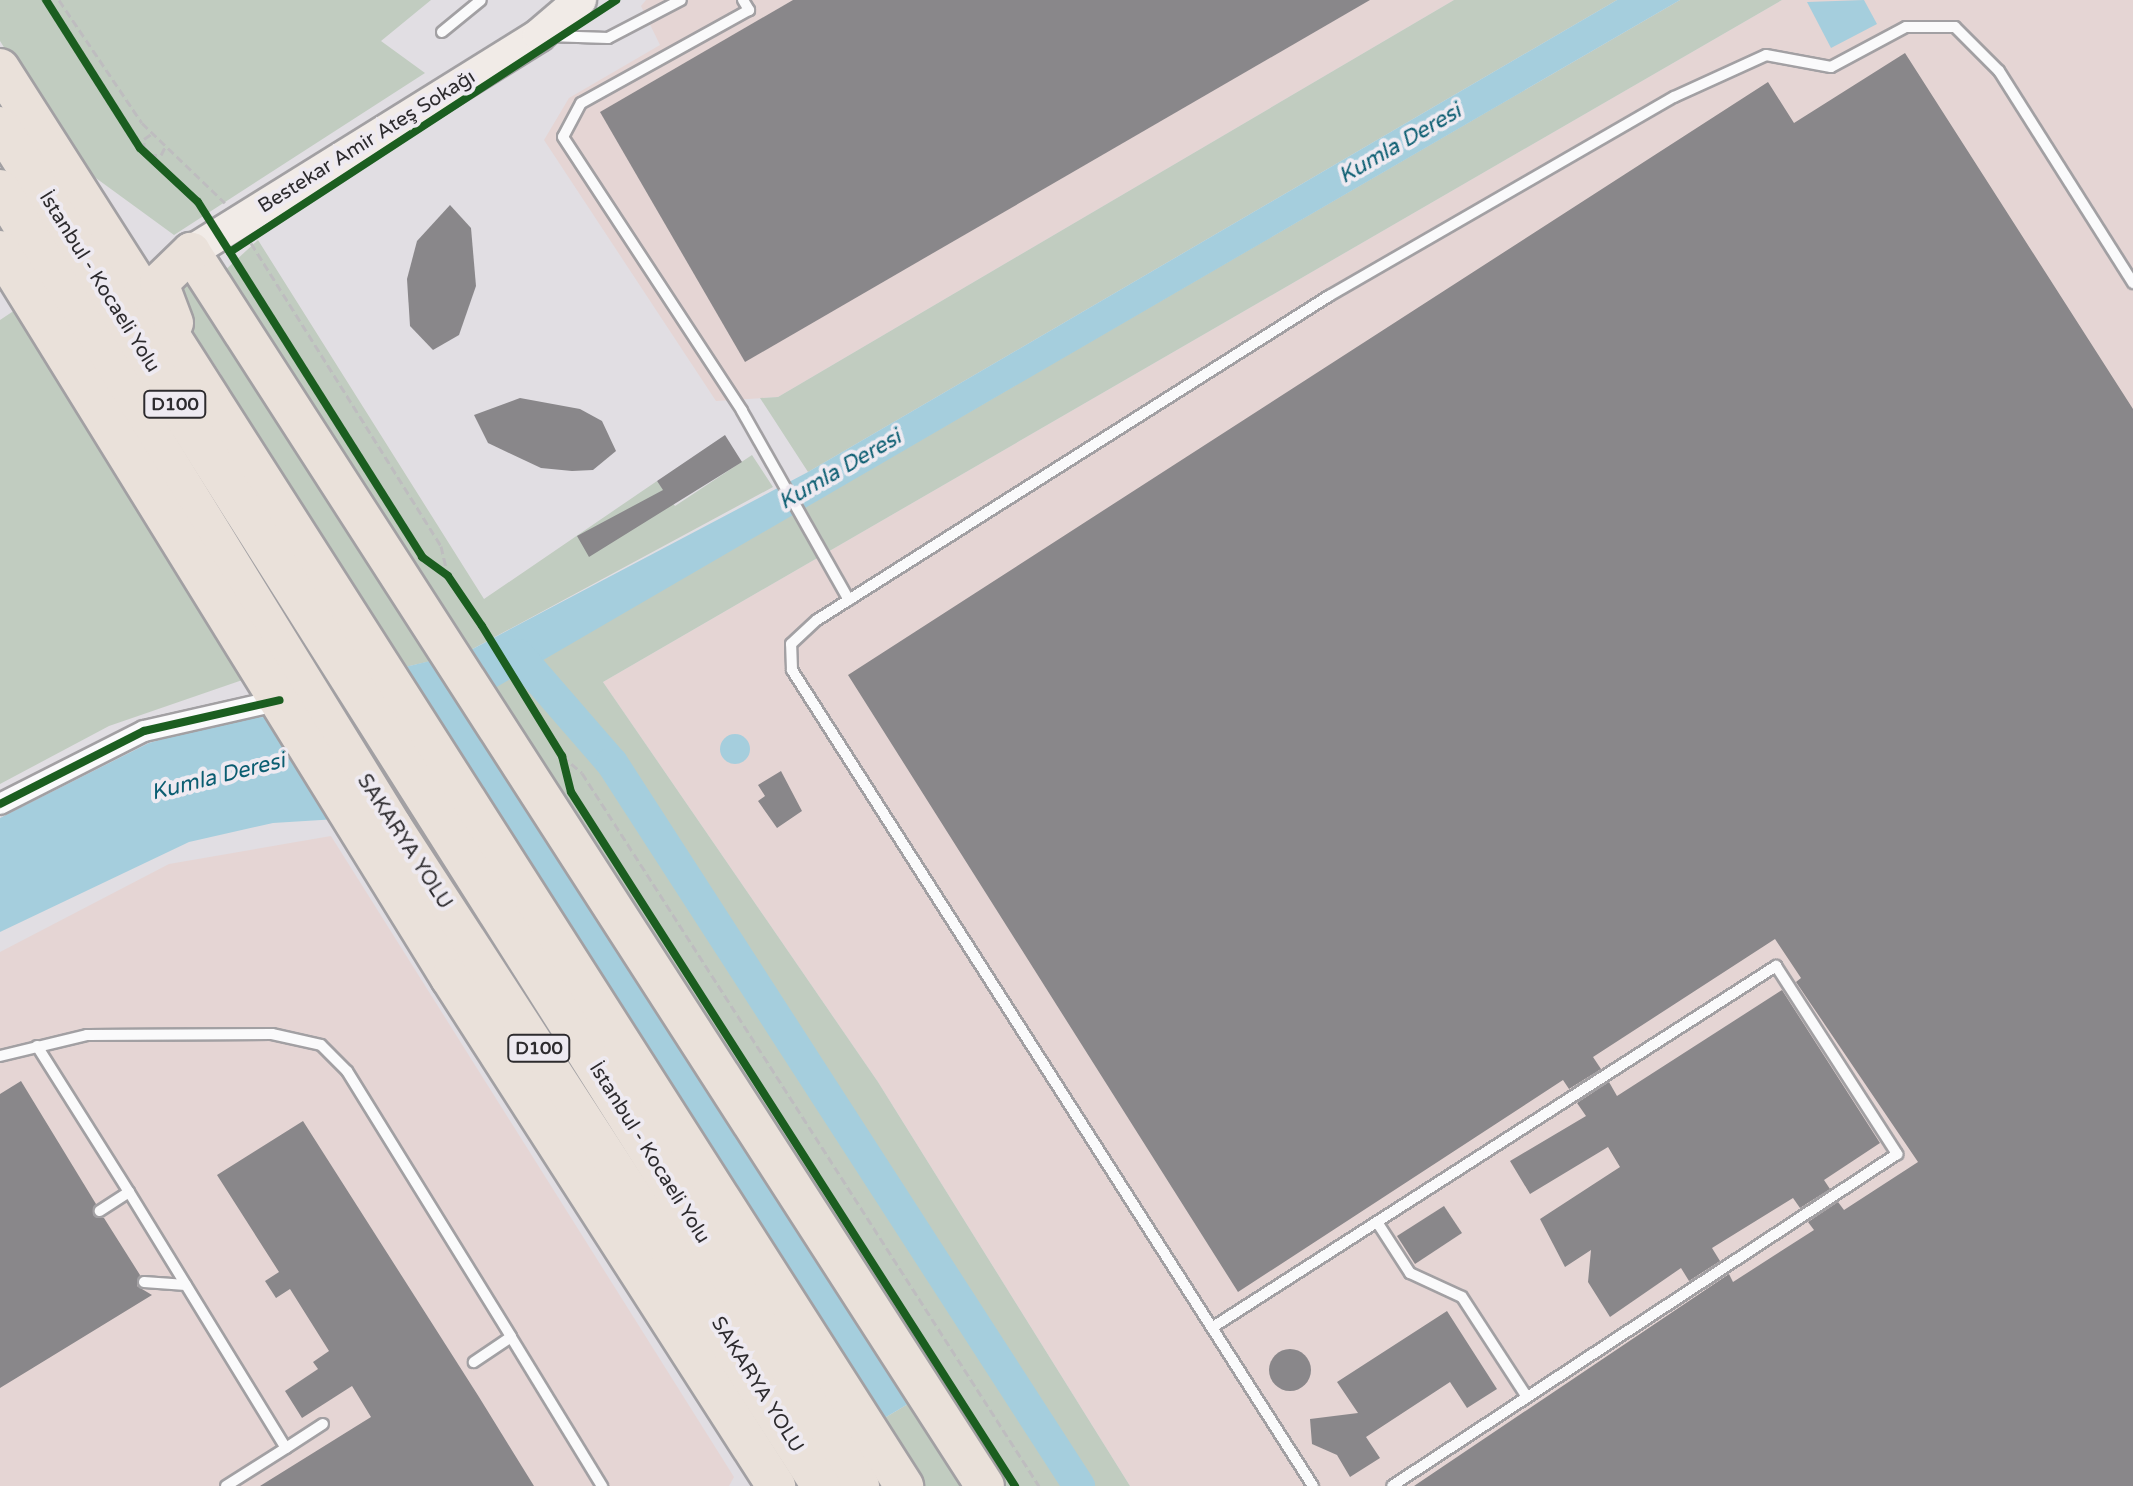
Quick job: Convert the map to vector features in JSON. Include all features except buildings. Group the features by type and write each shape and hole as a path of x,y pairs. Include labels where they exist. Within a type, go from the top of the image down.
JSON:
{"highway":[{"path":"0,68 213,401 366,673"},
{"name":"İstanbul - Kocaeli Yolu","path":"0,126 366,673"},
{"name":"SAKARYA YOLU","path":"0,189 295,706 716,1291 821,1486"},
{"path":"106,236 155,262 232,236"},
{"path":"213,401 198,358 157,293 232,236"},
{"path":"232,236 434,628 985,1486"},
{"path":"0,250 295,706"},
{"name":"D100","path":"366,673 428,770"},
{"path":"428,770 612,1029 895,1480"},
{"name":"İstanbul - Kocaeli Yolu","path":"428,770 444,830 716,1291 860,1486"},
{"path":"374,814 529,1098 776,1486"},
{"path":"444,830 612,1029"}],"main road":[{"name":"Bestekar Amir Ateş Sokağı","path":"232,236 539,35 580,0"}],"street":[{"path":"0,804 144,731 295,706"}],"lane":[{"path":"442,32 481,0"},
{"path":"539,35 608,38 681,0"},
{"path":"743,0 749,10 581,103 563,137 756,436 849,600"},
{"path":"1313,1486 792,670 791,644 849,600 1448,225 1674,97 1766,55 1831,67 1906,27 1955,27 1999,71 2133,283"},
{"path":"1213,1327 1776,966 1897,1154 1392,1486"},
{"path":"0,1056 87,1035 272,1034 321,1045 347,1071 602,1486"},
{"path":"37,1046 286,1448"},
{"path":"100,1211 129,1192"},
{"path":"1377,1222 1410,1273 1462,1297 1527,1397"},
{"path":"144,1282 186,1285"},
{"path":"474,1362 511,1337"},
{"path":"226,1486 323,1424"}],"path":[{"path":"46,0 108,97"},
{"path":"59,0 115,89 154,133 202,174 232,236 441,546 448,576"},
{"path":"147,153 144,139 154,133"},
{"path":"132,135 160,164"},
{"path":"147,153 161,155 166,144"},
{"path":"431,563 448,576 457,589"},
{"path":"554,743 562,756 568,780"},
{"path":"562,756 582,773 1039,1486"}],"shaded area":[{"path":"0,0 431,0 381,41 425,73 174,235 78,165 0,41"},
{"path":"646,0 1454,0 778,397 716,401 544,140 569,98 660,45 641,6"},
{"path":"1454,0 1617,0 808,472 760,398 778,397"},
{"path":"1680,0 1782,0 603,682 878,1082 1130,1486 1000,1486 493,688"},
{"path":"1782,0 2133,0 2133,1486 1130,1486 878,1082 603,682"},
{"path":"258,240 484,599 657,481 675,506 752,455 773,487 467,652 222,273"},
{"path":"182,282 189,283 444,658 401,668 225,400 221,374 169,296"},
{"path":"21,306 254,676 109,726 0,784 0,320"},
{"path":"331,836 734,1477 729,1486 0,1486 0,952 169,864"},
{"path":"913,1401 970,1486 924,1486 881,1420"}],"water":[{"name":"Kumla Deresi","path":"1617,0 1680,0 464,706 913,1401 881,1420 461,752 353,818 273,823 189,842 0,932 0,818 149,743 238,718 290,716 401,668 467,652 808,472"},
{"path":"1864,0 1877,24 1831,48 1807,2"},
{"path":"735,734 741,735 749,743 749,755 741,763 735,764 729,763 721,755 720,749 721,743 729,735"}],"waterway":[{"path":"518,655 612,763 1079,1486"}],"cycle path":[{"path":"46,0 140,148 198,202 422,557 448,576 482,626 562,756 571,792 1015,1486"},
{"path":"230,252 616,0"},
{"path":"0,804 144,731 280,700"}]}
